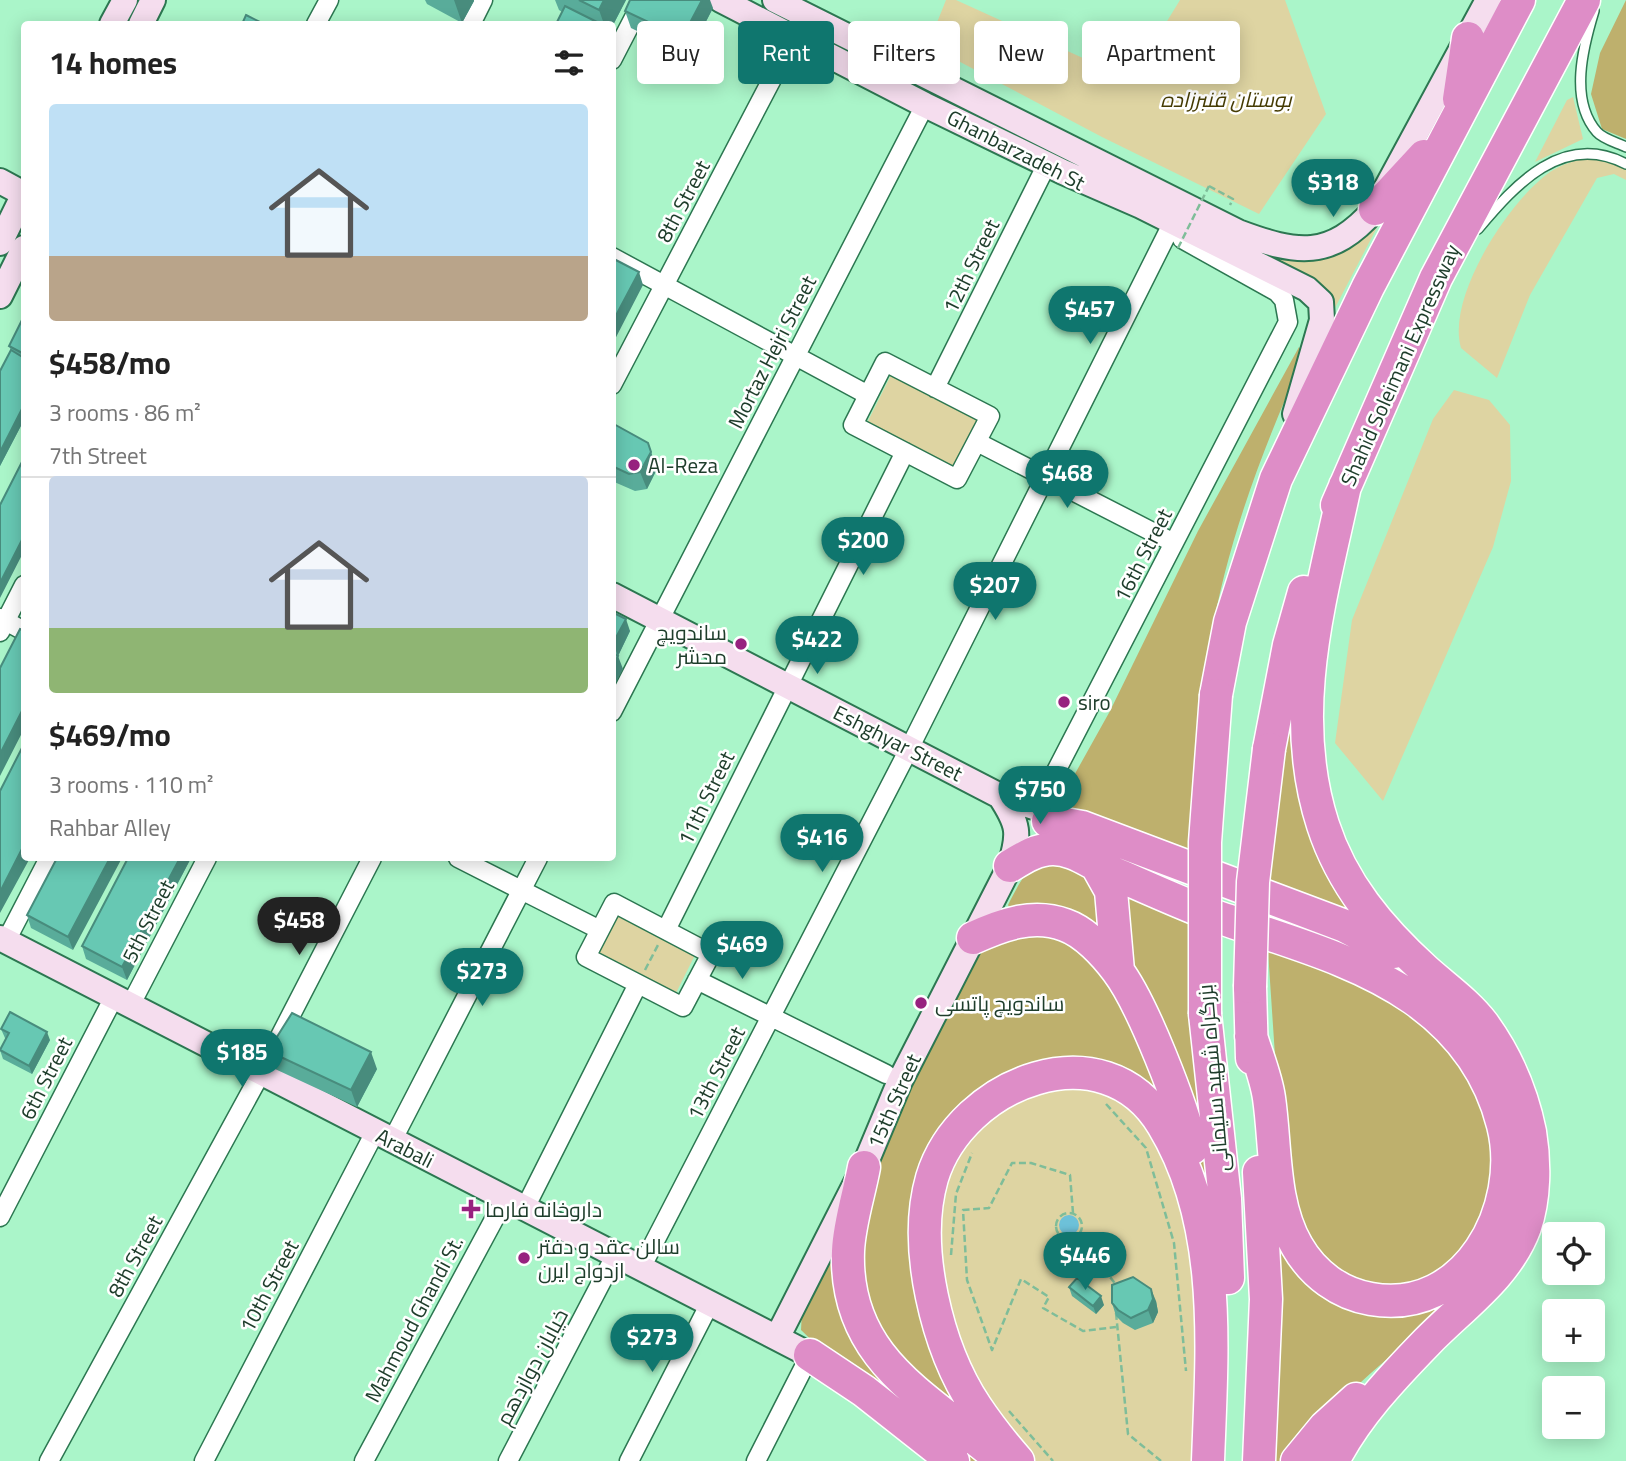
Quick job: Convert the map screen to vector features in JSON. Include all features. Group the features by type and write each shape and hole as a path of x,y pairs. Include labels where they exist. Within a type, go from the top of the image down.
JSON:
{"highway":[{"path":"1276,479 1368,287 1519,0"},
{"name":"Shahid Soleimani Expressway","path":"1269,749 1289,645 1303,597 1345,486 1436,278 1584,0"},
{"path":"1375,209 1455,122 1474,21"},
{"name":"بزرگراه شهید سلیمانی","path":"1216,1461 1227,1364 1228,1268 1225,1199 1205,1014 1205,842 1216,695 1230,622 1276,479"},
{"path":"1332,1461 1359,1417 1427,1342 1507,1264 1525,1226 1532,1188 1533,1149 1525,1108 1500,1049 1481,1022 1426,971 1376,920 1353,892 1331,848 1310,778 1304,723 1308,669 1345,486"},
{"name":"بزرگراه شهید سلیمانی","path":"1259,1461 1266,1299 1250,987 1253,882 1269,749"},
{"path":"1043,815 1332,920 1426,971"},
{"path":"1043,815 1068,850 1097,866 1180,903 1327,954 1377,976 1414,999 1456,1036 1485,1077 1501,1117 1507,1151 1506,1181 1498,1216 1487,1240 1461,1273 1426,1296 1382,1301 1343,1291 1312,1266 1297,1246 1286,1222 1268,1094 1251,1036"},
{"path":"1010,866 1038,851 1068,850"},
{"path":"1097,866 1111,891 1118,971"},
{"path":"972,938 1005,923 1043,921 1065,925 1083,935 1118,971 1165,1071 1187,1133 1199,1181 1211,1366 1208,1461"},
{"path":"1018,1461 975,1405 950,1352 929,1284 924,1234 927,1200 941,1156 961,1126 988,1101 1025,1080 1048,1074 1073,1073 1094,1075 1112,1082 1146,1103 1164,1127 1190,1191 1205,1242"},
{"path":"864,1167 848,1248 848,1271 852,1299 868,1340 890,1368 1003,1461"},
{"path":"1297,1461 1325,1427 1370,1385 1427,1342"},
{"path":"810,1355 864,1391 953,1461"}],"main road":[{"path":"114,21 125,0"},
{"name":"Ghanbarzadeh St","path":"721,0 762,21"},
{"name":"Ghanbarzadeh St","path":"775,0 1238,232 1270,244 1302,249 1335,244 1360,227 1375,209 1474,21 1488,0"},
{"name":"Ghanbarzadeh St","path":"834,58 1055,168"},
{"path":"1055,168 1141,206 1307,289 1321,302 1322,320 1276,479"},
{"path":"0,181 18,204 0,243"},
{"path":"8,287 21,255"},
{"name":"Eshghyar Street","path":"616,597 1000,796 1043,815"},
{"name":"15th Street","path":"778,1336 864,1167 900,1081 1010,866 1018,841 1017,825 1000,796"},
{"name":"Arabali","path":"3,940 640,1270 778,1336 810,1355"}],"street":[{"path":"318,21 329,0"},
{"path":"473,21 484,0"},
{"path":"616,52 643,0"},
{"name":"8th Street","path":"616,378 770,84"},
{"name":"Mortaz Hejri Street","path":"616,704 925,105"},
{"name":"Ghanbarzadeh St","path":"1055,168 1277,292 1284,300 1288,322"},
{"name":"12th Street","path":"935,388 1055,168"},
{"name":"13th Street","path":"640,1270 909,749 1168,232"},
{"path":"616,259 868,395"},
{"name":"16th Street","path":"1043,815 1174,543 1288,322"},
{"path":"885,362 935,388 990,416 957,479 853,425 885,362"},
{"path":"977,442 1174,543"},
{"path":"786,685 905,452"},
{"path":"21,590 2,624 21,630"},
{"name":"11th Street","path":"666,930 786,685"},
{"path":"3,940 47,861"},
{"name":"5th Street","path":"122,1001 204,861"},
{"name":"8th Street","path":"49,1461 261,1073 370,861"},
{"path":"464,861 600,930"},
{"name":"10th Street","path":"204,1461 536,861"},
{"path":"614,903 666,930 711,954 683,1007 586,957 614,903"},
{"path":"697,981 886,1074"},
{"path":"514,1205 638,984"},
{"name":"6th Street","path":"0,1217 122,1001"},
{"name":"Mahmoud Ghandi St.","path":"364,1461 514,1205"},
{"name":"خیابان دوازدهم","path":"508,1461 615,1256"},
{"path":"629,1461 709,1305"},
{"path":"756,1461 810,1355"}],"lane":[{"path":"1597,0 1588,30 1580,76 1583,107 1598,134 1626,147"},
{"path":"1436,278 1522,181 1552,160 1592,152 1626,163"}],"path":[{"path":"1178,248 1209,187 1233,199"},
{"path":"638,984 666,930"},
{"path":"1104,1102 1146,1148 1174,1243 1183,1352"},
{"path":"950,1261 956,1194 976,1142"},
{"path":"1079,1235 1082,1222 1073,1213 1070,1175 1031,1163 1012,1163 989,1208 963,1210 967,1280 992,1350 1021,1279 1049,1297 1043,1308 1083,1331 1116,1327"},
{"path":"1073,1213 1060,1215 1055,1227 1059,1235 1066,1239 1079,1235"},
{"path":"1079,1235 1116,1282 1116,1290"},
{"path":"1116,1307 1128,1434 1161,1461"},
{"path":"1009,1411 1053,1461"}],"green space":[{"name":"بوستان قنبرزاده","path":"946,0 956,0 1002,21 974,21 974,69 960,62 960,21 938,21"},
{"name":"بوستان قنبرزاده","path":"1180,0 1285,0 1326,114 1259,214 1002,84 1068,84 1068,51 1082,58 1082,84 1240,84 1240,21 1167,21"},
{"path":"1573,97 1583,139 1535,162 1567,100"},
{"path":"1590,157 1626,168 1626,180 1614,174 1597,178 1530,295 1497,378 1461,348 1459,327 1463,303 1472,278 1500,227 1534,186 1559,167"},
{"path":"1394,195 1325,327 1328,316 1253,253 1287,257"},
{"path":"891,375 979,420 954,468 867,423"},
{"path":"1454,390 1489,400 1510,425 1511,481 1493,547 1383,801 1335,743 1352,620 1433,419"},
{"path":"618,915 695,955 675,995 598,955"},
{"path":"1057,1080 1083,1081 1139,1107 1191,1217 1202,1461 1028,1461 966,1378 930,1217 973,1122"}],"shaded area":[{"path":"1626,0 1626,139 1602,129 1591,94 1600,53"},
{"path":"1299,347 1304,356 1248,497 1217,607 1203,698 1191,863 1057,806 1110,711 1198,531"},
{"path":"1299,668 1300,707 1367,917 1268,891 1274,800"},
{"path":"1046,858 1106,885 1111,956 1013,914 1008,905 1019,884 1033,867"},
{"path":"1128,894 1190,925 1213,1231 1195,1133 1116,926"},
{"path":"1267,909 1360,944 1421,981 1449,1005 1473,1031 1493,1060 1509,1092 1519,1125 1522,1161 1513,1221 1501,1248 1484,1274 1340,1402 1304,1441 1291,1461 1268,1461 1275,1373 1275,1285 1263,1109 1275,1203 1283,1230 1296,1253 1313,1273 1333,1290 1357,1301 1386,1306 1413,1304 1438,1294 1461,1280 1480,1260 1495,1237 1505,1211 1511,1183 1512,1152 1504,1107 1492,1078 1466,1038 1443,1014 1390,975 1360,959 1267,923"},
{"path":"1037,926 1087,954 1150,1053 1181,1136 1123,1080 966,1106 921,1270 1008,1460 868,1326 857,1227 887,1136 987,939"},
{"path":"1268,951 1304,961 1407,1004 1478,1075 1501,1183 1452,1274 1383,1295 1314,1262 1283,1175"},
{"path":"857,1188 849,1311 996,1461 966,1461 829,1357 801,1330 802,1311"}],"water":[{"path":"1069,1215 1076,1218 1079,1225 1076,1232 1069,1235 1062,1232 1059,1225 1062,1218"}],"building":[{"path":"579,0 604,0 599,10"},
{"path":"630,0 702,0 691,21 646,21 625,11"},
{"path":"565,6 595,21 558,21"},
{"path":"246,15 258,21 243,21"},
{"path":"616,260 639,272 616,315"},
{"path":"21,322 21,352 9,346"},
{"path":"11,350 21,356 21,411 0,452 0,371"},
{"path":"616,425 648,443 651,452 640,472 629,474 616,468"},
{"path":"21,464 21,542 0,583 0,505"},
{"path":"616,614 626,619 616,637"},
{"path":"21,630 21,713 0,754 0,668"},
{"path":"21,750 21,851 0,892 0,791"},
{"path":"55,861 108,861 68,937 27,915"},
{"path":"126,861 178,861 122,967 82,946"},
{"path":"10,1012 47,1032 29,1066 0,1050 9,1033 1,1029"},
{"path":"292,1013 371,1052 351,1090 268,1051"},
{"path":"1133,1277 1151,1289 1153,1299 1148,1310 1131,1318 1112,1303 1112,1285"},
{"path":"1077,1278 1101,1296 1093,1306 1069,1287"}],"place":[{"name":"Al-Reza","path":"634,465"},
{"name":"ساندویچ محشر","path":"741,644"},
{"name":"siro","path":"1064,702"},
{"name":"ساندویچ پاتسی","path":"921,1003"},
{"name":"داروخانه فارما","path":"471,1209"},
{"name":"سالن عقد و دفتر ازدواج ایرن","path":"524,1258"}]}
